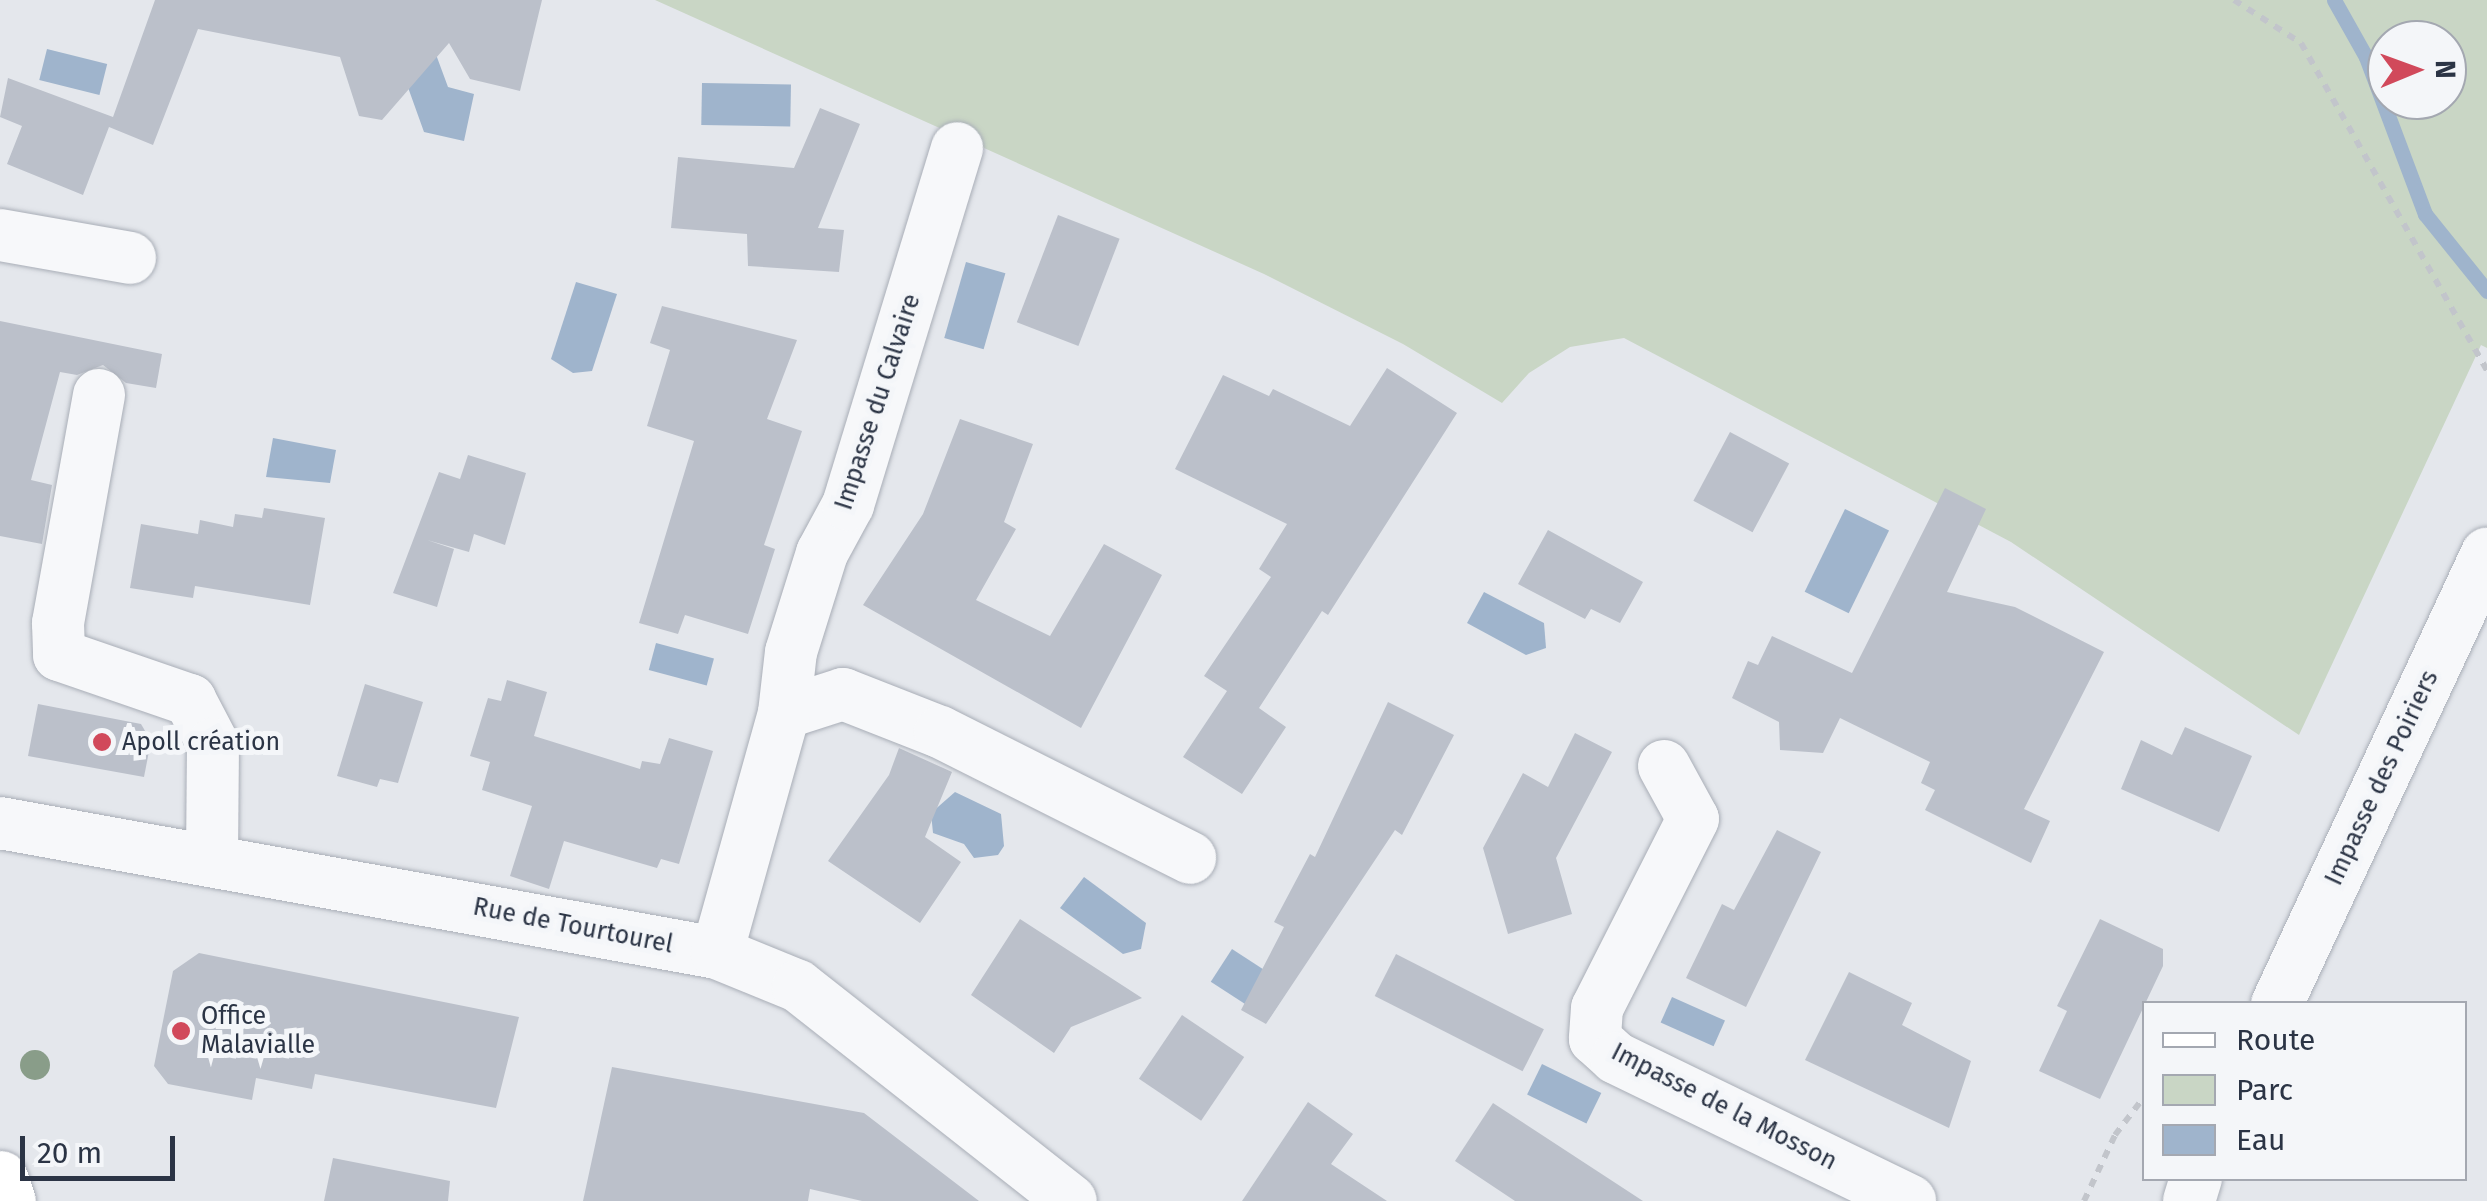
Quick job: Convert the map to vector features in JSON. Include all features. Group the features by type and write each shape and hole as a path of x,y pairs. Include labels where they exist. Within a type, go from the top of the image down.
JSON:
{"main road":[{"path":"0,1178 8,1201"}],"street":[{"name":"Impasse du Calvaire","path":"717,953 784,712 791,652 822,553 848,506 957,148"},
{"path":"0,234 130,258"},
{"path":"100,395 58,623 59,655 190,700 213,744 212,857"},
{"name":"Impasse des Poiriers","path":"2278,1001 2487,553"},
{"path":"784,712 843,694 940,732 1190,858"},
{"name":"Impasse de la Mosson","path":"1664,766 1693,819 1598,1008 1596,1039 1616,1058 1910,1201"},
{"name":"Rue de Tourtourel","path":"0,824 212,857 717,953 798,986 1071,1201"}],"path":[{"path":"2234,0 2300,43 2326,79 2487,370"},
{"path":"2084,1201 2115,1135 2142,1100"}],"green space":[{"path":"655,0 2487,0 2487,348 2481,345 2299,735 2011,542 1624,338 1570,347 1529,373 1502,403 1403,344 1264,274"}],"water":[{"path":"431,41 448,87 474,94 464,141 424,132 396,54"},
{"path":"47,49 107,64 99,95 39,80"},
{"path":"702,83 791,85 790,127 701,125"},
{"path":"966,262 1005,273 984,349 944,338"},
{"path":"576,282 617,294 592,371 573,373 551,359"},
{"path":"273,438 336,450 330,483 266,477"},
{"path":"1845,509 1889,530 1849,613 1805,592"},
{"path":"1484,592 1544,623 1546,648 1526,655 1467,623"},
{"path":"656,643 714,659 707,686 649,670"},
{"path":"955,792 1001,814 1004,846 998,855 974,858 964,844 933,833 931,813"},
{"path":"1084,877 1146,923 1141,949 1123,954 1060,908"},
{"path":"1232,949 1290,987 1269,1019 1211,982"},
{"path":"1672,997 1725,1021 1714,1046 1661,1023"},
{"path":"1542,1064 1601,1093 1586,1123 1527,1095"}],"building":[{"path":"155,0 542,0 520,91 470,79 449,43 382,120 359,116 340,57 198,29 153,145 109,127 83,195 7,164 22,126 0,117 8,78 113,117"},
{"path":"820,108 860,124 818,228 844,230 839,272 748,266 747,234 671,228 678,157 794,168"},
{"path":"1058,215 1120,239 1078,346 1017,322"},
{"path":"662,306 797,340 767,419 802,431 764,545 775,549 748,634 685,615 678,634 639,623 694,441 647,426 670,350 650,343"},
{"path":"0,321 162,354 156,388 126,383 103,365 77,375 60,372 31,480 52,485 42,544 0,536"},
{"path":"1387,368 1457,413 1328,615 1322,611 1259,708 1286,727 1242,794 1183,757 1227,691 1204,676 1271,577 1259,569 1287,524 1175,469 1223,375 1269,396 1273,389 1350,426"},
{"path":"960,419 1033,444 1004,522 1016,529 976,600 1050,636 1104,544 1162,575 1081,728 863,605 923,514"},
{"path":"1730,432 1789,463 1753,532 1693,501"},
{"path":"468,455 526,473 505,545 474,534 469,552 427,540 454,549 437,607 393,593 439,472 460,479"},
{"path":"1945,488 1986,509 1947,592 2015,607 2104,652 2024,809 2050,821 2031,863 1925,810 1935,790 1921,783 1930,762 1840,718 1823,753 1780,750 1779,722 1732,698 1748,661 1758,665 1772,636 1852,673"},
{"path":"264,508 325,518 310,605 195,586 193,598 130,588 141,524 198,534 200,520 233,527 235,514 262,518"},
{"path":"1548,530 1643,582 1620,623 1591,609 1585,619 1518,584"},
{"path":"507,680 547,692 534,736 640,769 642,761 660,764 669,738 713,751 679,864 661,859 657,868 564,841 549,889 510,876 532,806 482,790 490,762 470,756 488,698 501,701"},
{"path":"365,684 423,702 398,783 380,779 377,787 337,776"},
{"path":"1388,702 1454,735 1402,835 1395,830 1266,1024 1241,1010 1284,927 1274,922 1310,854 1315,857"},
{"path":"38,704 141,724 151,741 144,777 28,756"},
{"path":"2185,727 2252,756 2219,832 2121,789 2141,740 2172,755"},
{"path":"1575,733 1612,752 1556,858 1572,914 1508,934 1483,848 1523,773 1548,787"},
{"path":"899,748 952,772 925,837 961,862 920,923 828,861 889,775"},
{"path":"1777,830 1821,852 1746,1007 1686,978 1722,904 1734,910"},
{"path":"1020,919 1142,998 1071,1027 1054,1053 971,995"},
{"path":"2100,919 2163,949 2163,966 2146,1001 2142,1001 2142,1010 2100,1099 2039,1071 2067,1011 2057,1006"},
{"path":"199,953 519,1017 496,1108 315,1074 312,1089 256,1078 252,1100 168,1084 154,1066 173,971"},
{"path":"1396,954 1544,1029 1523,1071 1375,996"},
{"path":"1849,972 1912,1003 1902,1025 1971,1061 1949,1128 1805,1060"},
{"path":"1182,1015 1244,1057 1201,1121 1139,1079"},
{"path":"612,1067 864,1113 979,1201 862,1201 810,1189 808,1201 583,1201"},
{"path":"1308,1102 1353,1134 1331,1164 1387,1201 1242,1201"},
{"path":"1493,1103 1643,1201 1515,1201 1455,1161"},
{"path":"333,1158 450,1181 448,1201 324,1201"}],"waterway":[{"path":"2334,0 2366,57 2425,214 2487,291"}],"place":[{"name":"Apoll création","path":"102,742"},
{"name":"Office Malavialle","path":"181,1031"}]}
